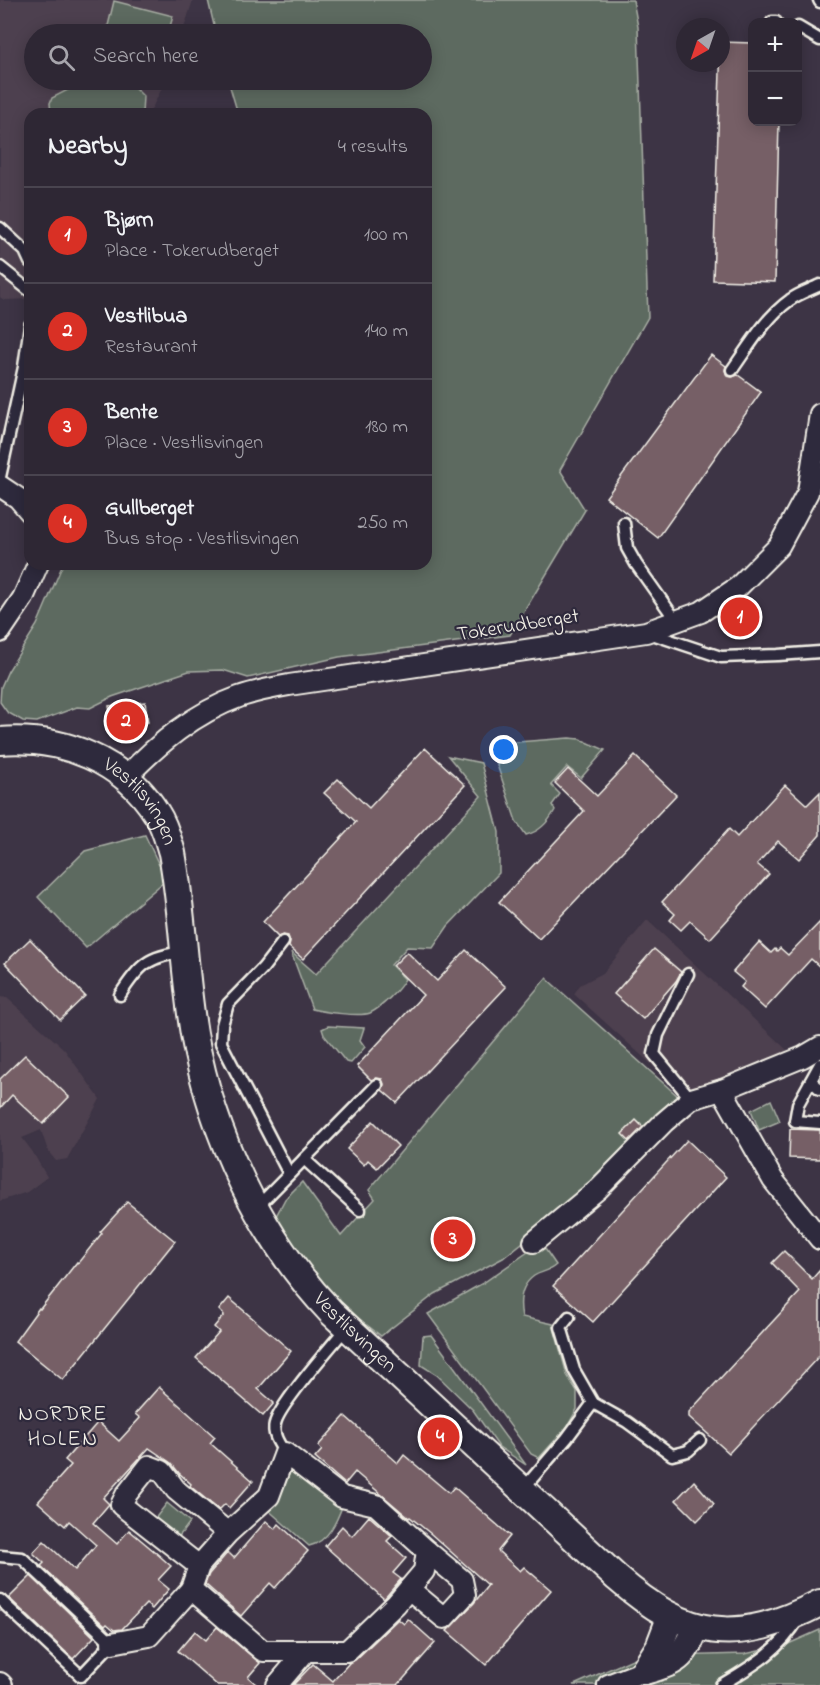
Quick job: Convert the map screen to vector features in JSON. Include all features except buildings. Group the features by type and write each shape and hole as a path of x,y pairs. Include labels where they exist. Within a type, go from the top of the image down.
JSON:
{"street":[{"name":"Tokerudberget","path":"126,777 153,748 173,733 239,697 288,685 646,632 700,612 738,587 779,546 808,492 820,416"},
{"path":"1,474 24,505"},
{"path":"0,632 23,598 35,570"},
{"name":"Vestlisvingen","path":"0,741 59,745 80,751 126,777 158,815 166,833 175,870 194,1034 208,1092 230,1153 257,1208 282,1251 316,1296 635,1594 670,1618 696,1627 735,1630 776,1623 812,1608"},
{"path":"534,1242 598,1189 664,1122 692,1099 722,1090 803,1057 820,1047"},
{"path":"722,1090 773,1180 820,1239"},
{"path":"112,1644 149,1636 191,1589 199,1566 228,1533 269,1496 285,1454 342,1497 376,1506 462,1580 465,1595 444,1618 409,1589"},
{"path":"199,1566 122,1505 126,1495 149,1466 162,1472 176,1490 228,1533"},
{"path":"191,1589 263,1651 347,1651 396,1604 424,1571 427,1551"},
{"path":"644,1671 655,1655 670,1618"},
{"path":"608,1685 644,1671 668,1665 676,1660 684,1652 696,1627"},
{"path":"277,1685 305,1652"}],"lane":[{"path":"802,29 820,40"},
{"path":"0,228 24,250"},
{"path":"0,267 24,286"},
{"path":"732,370 780,308 798,295 820,285"},
{"path":"1,474 24,367"},
{"path":"624,523 627,548 677,622"},
{"path":"646,632 721,657 778,656 820,652"},
{"path":"283,942 263,968 228,1004 222,1025 221,1043 289,1174"},
{"path":"120,995 135,972 149,960 165,954 184,952"},
{"path":"688,974 658,1035 654,1053 692,1099"},
{"path":"820,1064 798,1104 795,1121 820,1123"},
{"path":"811,1081 820,1089"},
{"path":"257,1208 377,1085"},
{"path":"304,1159 360,1210"},
{"path":"569,1317 561,1327 568,1354 573,1370 593,1403 627,1422 672,1455 688,1451 700,1440"},
{"path":"285,1454 276,1438 275,1423 289,1399 347,1327"},
{"path":"523,1489 567,1438 593,1403"},
{"path":"0,1556 21,1558 112,1644 81,1676 0,1600"},
{"path":"722,1685 763,1660 812,1608"}],"shaded area":[{"path":"0,0 193,0 185,24 24,24 24,90 161,90 152,108 24,108 24,299 4,300 0,297"},
{"path":"647,920 788,1051 683,1093 574,994 580,985 603,973"},
{"path":"0,997 7,998 64,1049 100,1099 67,1159 56,1161 48,1151 41,1130 22,1138 47,1177 27,1192 0,1201"}],"green space":[{"path":"208,0 633,0 638,27 648,317 560,470 585,510 510,635 339,657 248,678 223,670 189,671 112,697 90,708 77,707 37,722 23,721 7,712 0,702 1,687 8,671 37,625 60,570 432,570 432,108 236,108 231,90 432,90 432,24 214,24"},
{"path":"114,1 173,16 171,24 108,24"},
{"path":"68,90 137,90 143,96 142,108 50,108 52,98"},
{"path":"580,739 605,750 581,778 567,767 551,785 560,794 552,805 555,810 553,814 539,829 526,835 516,821 490,744"},
{"path":"448,756 481,763 499,832 499,873 448,926 433,948 407,947 391,965 405,979 395,993 379,1007 365,1014 333,1013 312,1009 291,952 316,974 481,796"},
{"path":"145,835 166,880 86,948 38,897 85,851"},
{"path":"546,978 680,1098 562,1211 503,1258 435,1294 381,1336 340,1304 314,1275 275,1218 285,1199 302,1182 341,1236 375,1199 369,1190"},
{"path":"328,1026 364,1028 360,1040 365,1047 351,1063 346,1062 324,1035 322,1029"},
{"path":"771,1100 780,1121 759,1130 751,1110"},
{"path":"541,1243 556,1265 534,1276 523,1289 522,1317 553,1324 567,1375 577,1391 577,1409 567,1427 539,1458 531,1454 428,1314 483,1283"},
{"path":"431,1335 526,1465 499,1447 473,1410 437,1375 421,1365 423,1336"},
{"path":"292,1467 343,1504 335,1524 327,1535 316,1544 309,1546 266,1508 284,1487"},
{"path":"167,1503 190,1522 177,1539 154,1520"},
{"path":"820,1630 820,1685 574,1685 637,1657 745,1654 786,1645"}],"place":[{"name":"Bjørn","path":"740,617"},
{"name":"Vestlibua","path":"126,721"},
{"name":"Bente","path":"453,1239"},
{"name":"Gullberget","path":"440,1437"}],"district":[{"name":"NORDRE HOLEN","path":"63,1428"}]}
